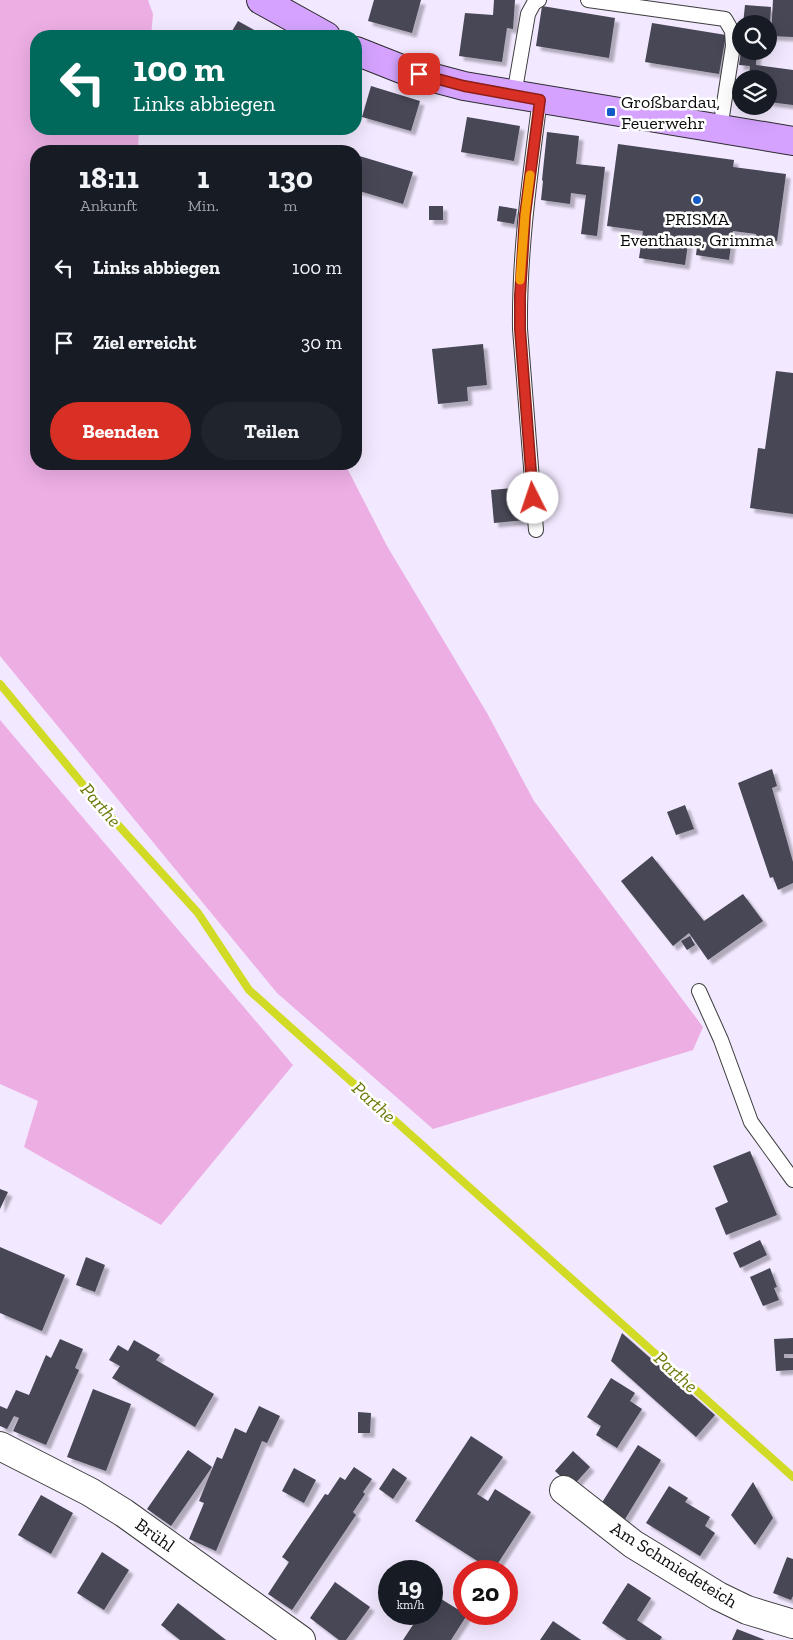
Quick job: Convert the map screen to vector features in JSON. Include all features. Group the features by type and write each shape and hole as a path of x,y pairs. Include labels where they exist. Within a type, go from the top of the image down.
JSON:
{"main road":[{"path":"261,0 315,30"},
{"path":"362,53 404,70 464,86 793,141"}],"street":[{"name":"Brühl","path":"0,1446 90,1492 124,1513 301,1640"},
{"name":"Am Schmiedeteich","path":"564,1490 633,1544 718,1596 747,1610 793,1624"}],"lane":[{"path":"514,95 528,14 534,3 538,0"},
{"path":"588,0 726,19 732,31 733,46 720,129"},
{"path":"536,530 520,329 520,296 525,215 540,100"},
{"path":"699,991 721,1040 751,1122 793,1180"}],"shaded area":[{"path":"0,0 148,0 153,14 152,30 30,30 30,135 139,135 138,145 30,145 30,470 348,470 387,546 487,713 534,801 703,1027 693,1050 433,1129 277,993 0,656"},
{"path":"0,720 293,1065 161,1225 24,1147 38,1101 0,1084"}],"building":[{"path":"374,0 421,0 412,33 368,21"},
{"path":"494,0 515,0 513,29 507,28 502,62 459,56 465,13 493,15"},
{"path":"773,0 793,0 793,37 777,36 777,15 772,15"},
{"path":"745,5 771,7 771,15 744,15"},
{"path":"542,6 615,18 609,58 536,46"},
{"path":"238,21 254,30 233,30"},
{"path":"652,23 726,35 719,74 645,62"},
{"path":"740,60 756,60 756,65 793,70 793,105 777,103 777,70 750,70 750,66 739,65"},
{"path":"371,86 420,101 411,131 362,117"},
{"path":"467,117 520,126 514,161 461,152"},
{"path":"547,132 579,136 576,164 605,167 597,236 581,234 586,195 571,193 570,204 541,200"},
{"name":"PRISMA Eventhaus, Grimma","path":"618,144 734,160 733,167 786,174 777,241 755,238 756,234 733,231 729,260 696,255 698,238 689,237 685,265 639,258 643,231 607,226"},
{"path":"362,157 413,172 403,204 362,192"},
{"path":"429,206 443,206 443,220 429,220"},
{"path":"499,206 517,209 514,224 497,221"},
{"path":"483,344 487,385 467,387 468,401 438,404 432,349"},
{"path":"776,371 793,373 793,514 750,508 758,448 765,449"},
{"path":"523,487 526,520 494,523 491,490"},
{"path":"772,769 777,786 772,788 793,862 793,883 778,890 773,877 770,878 738,783"},
{"path":"685,805 694,829 676,835 667,812"},
{"path":"652,856 704,921 743,894 763,921 708,960 689,933 673,946 621,881"},
{"path":"690,936 695,945 687,950 681,941"},
{"path":"750,1151 777,1215 726,1235 715,1208 728,1202 713,1166"},
{"path":"0,1189 8,1192 0,1209"},
{"path":"760,1240 767,1255 740,1268 733,1253"},
{"path":"0,1247 65,1275 42,1331 0,1313"},
{"path":"86,1257 105,1265 95,1292 76,1285"},
{"path":"770,1268 777,1287 774,1288 779,1300 763,1306 750,1277"},
{"path":"622,1333 715,1415 696,1437 611,1361"},
{"path":"793,1338 793,1354 784,1354 784,1358 793,1358 793,1370 776,1371 774,1339"},
{"path":"60,1339 83,1349 75,1368 79,1370 46,1445 13,1431 19,1418 14,1416 7,1429 0,1426 0,1406 7,1409 16,1390 29,1395 46,1355 51,1358"},
{"path":"134,1340 160,1355 156,1360 214,1394 195,1427 112,1378 120,1366 109,1360 118,1345 128,1351"},
{"path":"611,1378 635,1393 630,1401 642,1409 617,1448 596,1435 601,1426 587,1417"},
{"path":"93,1389 131,1404 106,1471 67,1457"},
{"path":"259,1406 280,1416 267,1443 262,1441 216,1551 189,1539 204,1503 199,1501 217,1457 222,1459 235,1428 246,1433"},
{"path":"358,1412 371,1413 370,1433 358,1433"},
{"path":"471,1436 503,1457 477,1494 488,1501 495,1489 531,1512 500,1560 476,1560 415,1521"},
{"path":"638,1445 661,1460 622,1524 598,1509"},
{"path":"188,1450 212,1467 171,1526 147,1509"},
{"path":"573,1451 590,1467 572,1487 555,1471"},
{"path":"354,1467 372,1479 353,1512 356,1515 292,1610 268,1594 289,1562 282,1557 325,1494 328,1495 340,1477 345,1480"},
{"path":"294,1468 316,1480 304,1503 282,1491"},
{"path":"393,1468 407,1478 393,1499 379,1489"},
{"path":"753,1482 773,1518 755,1545 731,1515"},
{"path":"669,1486 688,1498 685,1502 710,1517 705,1526 715,1533 700,1556 646,1523"},
{"path":"41,1495 73,1513 51,1554 18,1535"},
{"path":"102,1552 129,1570 104,1610 77,1593"},
{"path":"787,1557 793,1559 793,1596 791,1600 773,1593"},
{"path":"335,1582 370,1607 346,1640 339,1640 310,1618"},
{"path":"628,1583 651,1598 637,1620 662,1637 660,1640 627,1640 602,1623"},
{"path":"443,1600 453,1606 453,1625 461,1625 451,1640 403,1640 413,1625 443,1625"},
{"path":"178,1603 226,1640 180,1640 161,1625"},
{"path":"553,1621 581,1640 540,1640"},
{"path":"737,1629 765,1640 732,1640"}],"waterway":[{"name":"Parthe","path":"0,684 99,804 198,913 249,990 793,1477"}],"slow traffic":[{"path":"520,280 530,175"}],"place":[{"name":"Großbardau, Feuerwehr","path":"611,112"},
{"name":"PRISMA Eventhaus, Grimma","path":"697,200"}],"route":[{"path":"419,74 464,86 540,100 525,215 520,296 520,329 533,498"}]}
